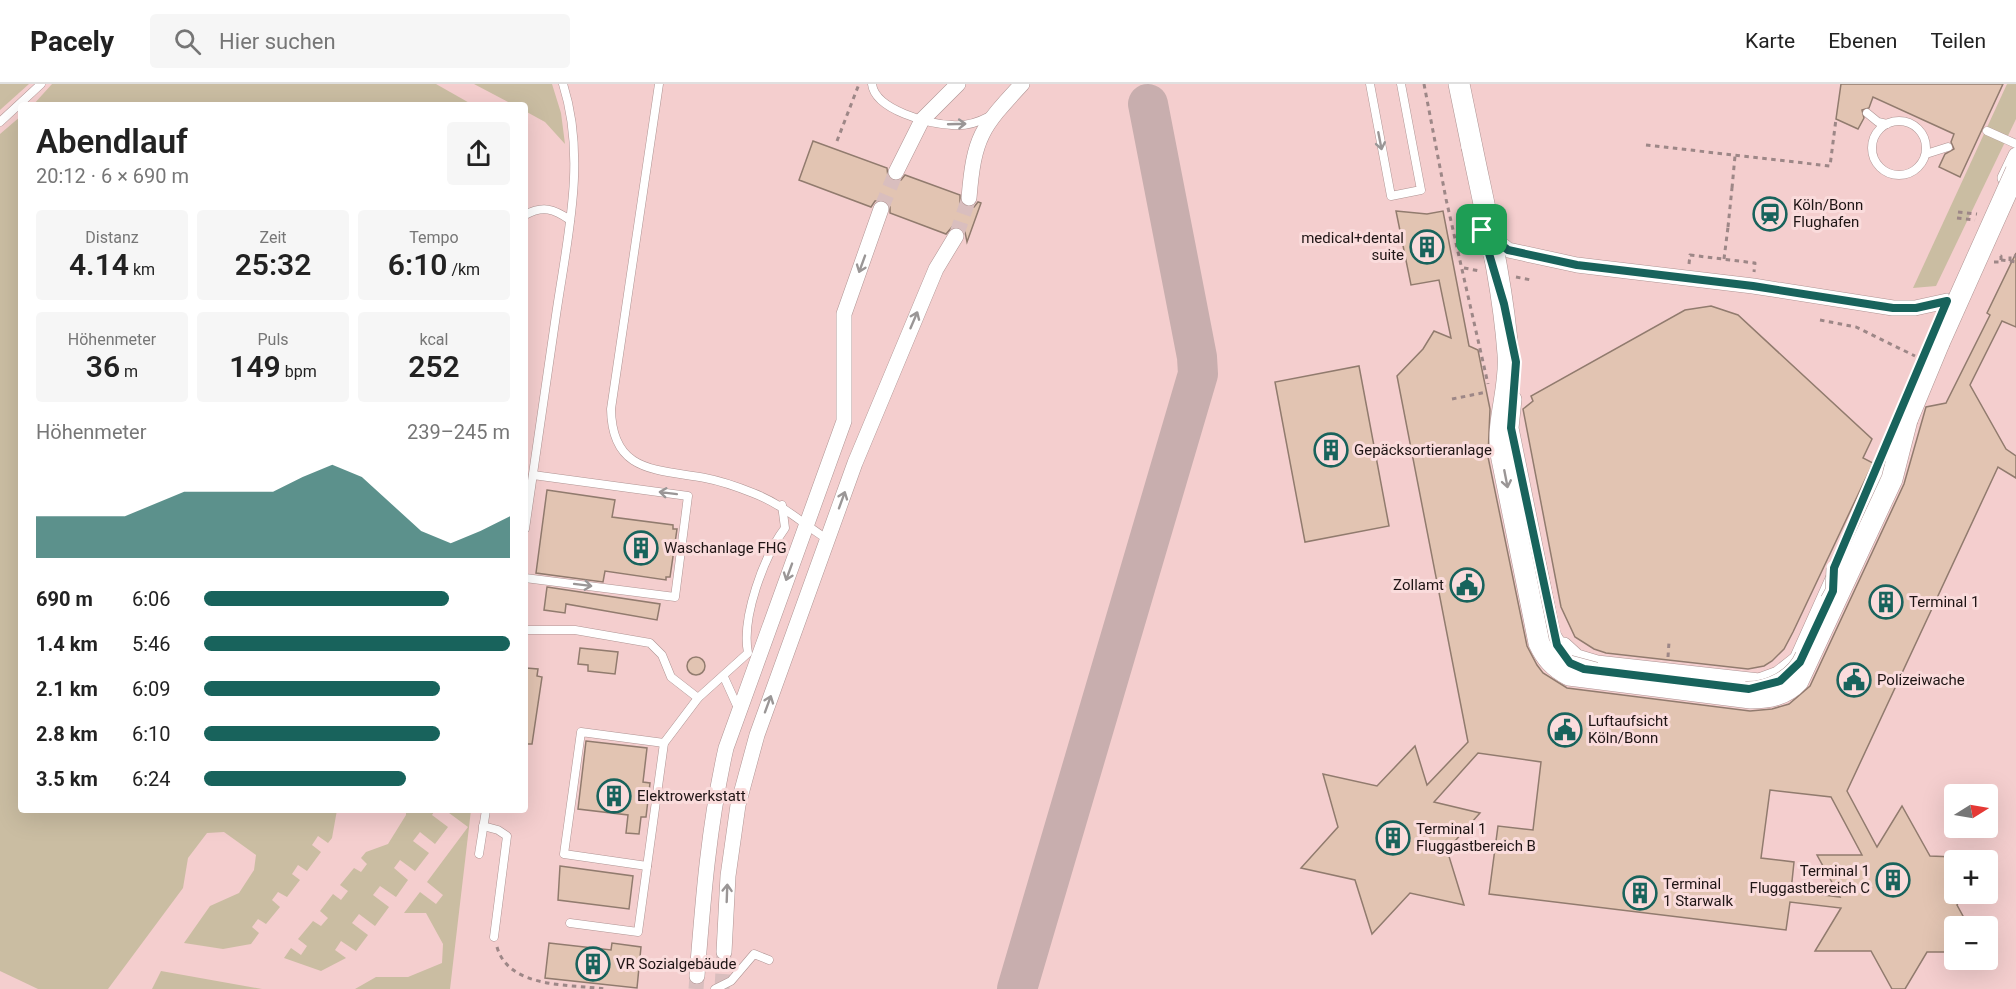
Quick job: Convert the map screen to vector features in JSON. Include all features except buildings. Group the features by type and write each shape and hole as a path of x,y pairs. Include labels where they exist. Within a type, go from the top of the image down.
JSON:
{"street":[{"path":"896,172 922,120 958,84"},
{"path":"969,198 974,153 993,115 1022,84"},
{"path":"1454,84 1482,230 1504,304 1516,362 1511,428 1553,635 1570,663 1584,669 1749,689 1780,681 1800,662 1833,591 1834,568 1914,384 1947,301 2016,155"},
{"path":"1459,84 1497,267 1506,332 1508,376 1499,428 1501,454 1539,643 1552,663 1569,675 1751,698 1772,696 1792,687 1798,681 1892,479 1907,420 2016,171"},
{"path":"697,976 704,875 714,803 738,709 844,421 844,314 881,209"},
{"path":"1482,230 1508,250 1577,265 1753,286 1893,308 1916,308 1947,301"},
{"path":"724,952 728,876 738,805 757,735 827,539 906,339 936,269 956,236"},
{"path":"1553,635 1577,657 1597,663 1760,681 1779,674 1797,658 1916,396 1923,360"}],"lane":[{"path":"22,102 41,84"},
{"path":"528,509 570,220 575,144 569,104 563,84"},
{"path":"659,84 611,409 611,425 616,441 626,455 637,464 651,470 708,478 782,505 827,539"},
{"path":"872,84 873,92 883,103 922,120 953,125 978,122 993,115"},
{"path":"1370,84 1391,196 1421,190 1401,84"},
{"path":"0,122 18,105"},
{"path":"1868,113 1878,122 1887,124 1904,121 1919,130 1924,137 1926,154"},
{"path":"1887,124 1880,129 1872,145 1876,163 1882,169 1899,175 1908,174 1916,169 1926,154 1948,147"},
{"path":"1987,131 2016,144"},
{"path":"528,214 539,208 554,210 570,220"},
{"path":"528,578 675,597 688,496 533,476"},
{"path":"570,923 638,932 664,743 698,698 748,653 745,636 749,613 774,543 786,528 782,505"},
{"path":"528,630 575,630 650,643 662,655 671,677 698,698"},
{"path":"724,676 736,698 738,709"},
{"path":"647,866 564,854 580,732 664,743"},
{"path":"479,854 485,813"},
{"path":"483,826 498,830 507,836 494,937"},
{"path":"715,989 731,981 754,954 769,960"}],"path":[{"path":"837,141 859,84"},
{"path":"1424,84 1446,199 1490,392 1452,399"},
{"path":"1646,145 1830,166 1836,119"},
{"path":"1725,259 1735,156"},
{"path":"1690,255 1755,263"},
{"path":"2010,261 2010,256 2016,256"},
{"path":"2001,260 2016,262"},
{"path":"1820,320 1856,327 1923,360"},
{"path":"494,937 505,963 523,976 605,989"}],"shaded area":[{"path":"0,84 2016,84 2016,989 0,989"},
{"path":"0,84 29,84 0,110"},
{"path":"52,84 436,84 468,102 36,102"},
{"path":"474,84 552,84 561,113 565,144 545,122 528,113 528,102 508,102"},
{"path":"2007,84 2016,84 2016,119 1936,286 1913,288"},
{"path":"18,119 18,813 336,813 332,838 328,843 318,836 312,845 321,852 307,871 298,865 292,874 300,880 287,897 278,892 272,900 280,907 266,924 258,919 252,927 259,933 251,944 223,949 184,943 210,906 239,893 254,870 256,855 224,832 207,833 188,858 183,888 108,989 38,989 0,971 0,134"},
{"path":"406,813 433,813 432,815 448,827 435,844 420,832 413,841 429,853 415,871 400,860 394,868 408,880 396,897 380,886 373,895 389,907 375,926 359,914 352,923 368,935 356,951 341,941 335,950 346,958 321,971 284,958 291,948 301,955 307,946 298,939 313,921 321,926 328,918 320,911 333,894 341,900 348,891 340,885 354,868 361,872 367,864 361,858 366,852 388,844"},
{"path":"449,813 471,813 450,989 355,989 376,977 408,977 442,963 443,944 426,913 404,913 420,892 436,904 443,895 427,882 468,827"},
{"path":"161,971 262,989 152,989"}],"taxiway":[{"path":"1017,989 1198,374 1197,357 1148,104"}],"tunnel":[{"path":"881,209 896,172"},
{"path":"956,236 969,198"},
{"path":"722,989 724,952"},
{"path":"696,989 697,976"}],"place":[{"name":"Köln/Bonn Flughafen","path":"1770,214"},
{"name":"medical+dental suite","path":"1427,247"},
{"name":"Gepäcksortieranlage","path":"1331,450"},
{"name":"Waschanlage FHG","path":"641,548"},
{"name":"Zollamt","path":"1467,585"},
{"name":"Terminal 1","path":"1886,602"},
{"name":"Polizeiwache","path":"1854,680"},
{"name":"Luftaufsicht Köln/Bonn","path":"1565,730"},
{"name":"Elektrowerkstatt","path":"614,796"},
{"name":"Terminal 1 Fluggastbereich B","path":"1393,838"},
{"name":"Terminal 1 Fluggastbereich C","path":"1893,880"},
{"name":"Terminal 1 Starwalk","path":"1640,893"},
{"name":"VR Sozialgebäude","path":"593,964"}],"route":[{"path":"1482,230 1508,250 1577,265 1753,286 1815,298 1893,308 1916,308 1947,301 1914,384 1834,568 1833,591 1800,662 1780,681 1764,687 1749,689 1584,669 1570,663 1557,645 1553,635 1511,428 1516,362 1504,304 1482,230"}]}
